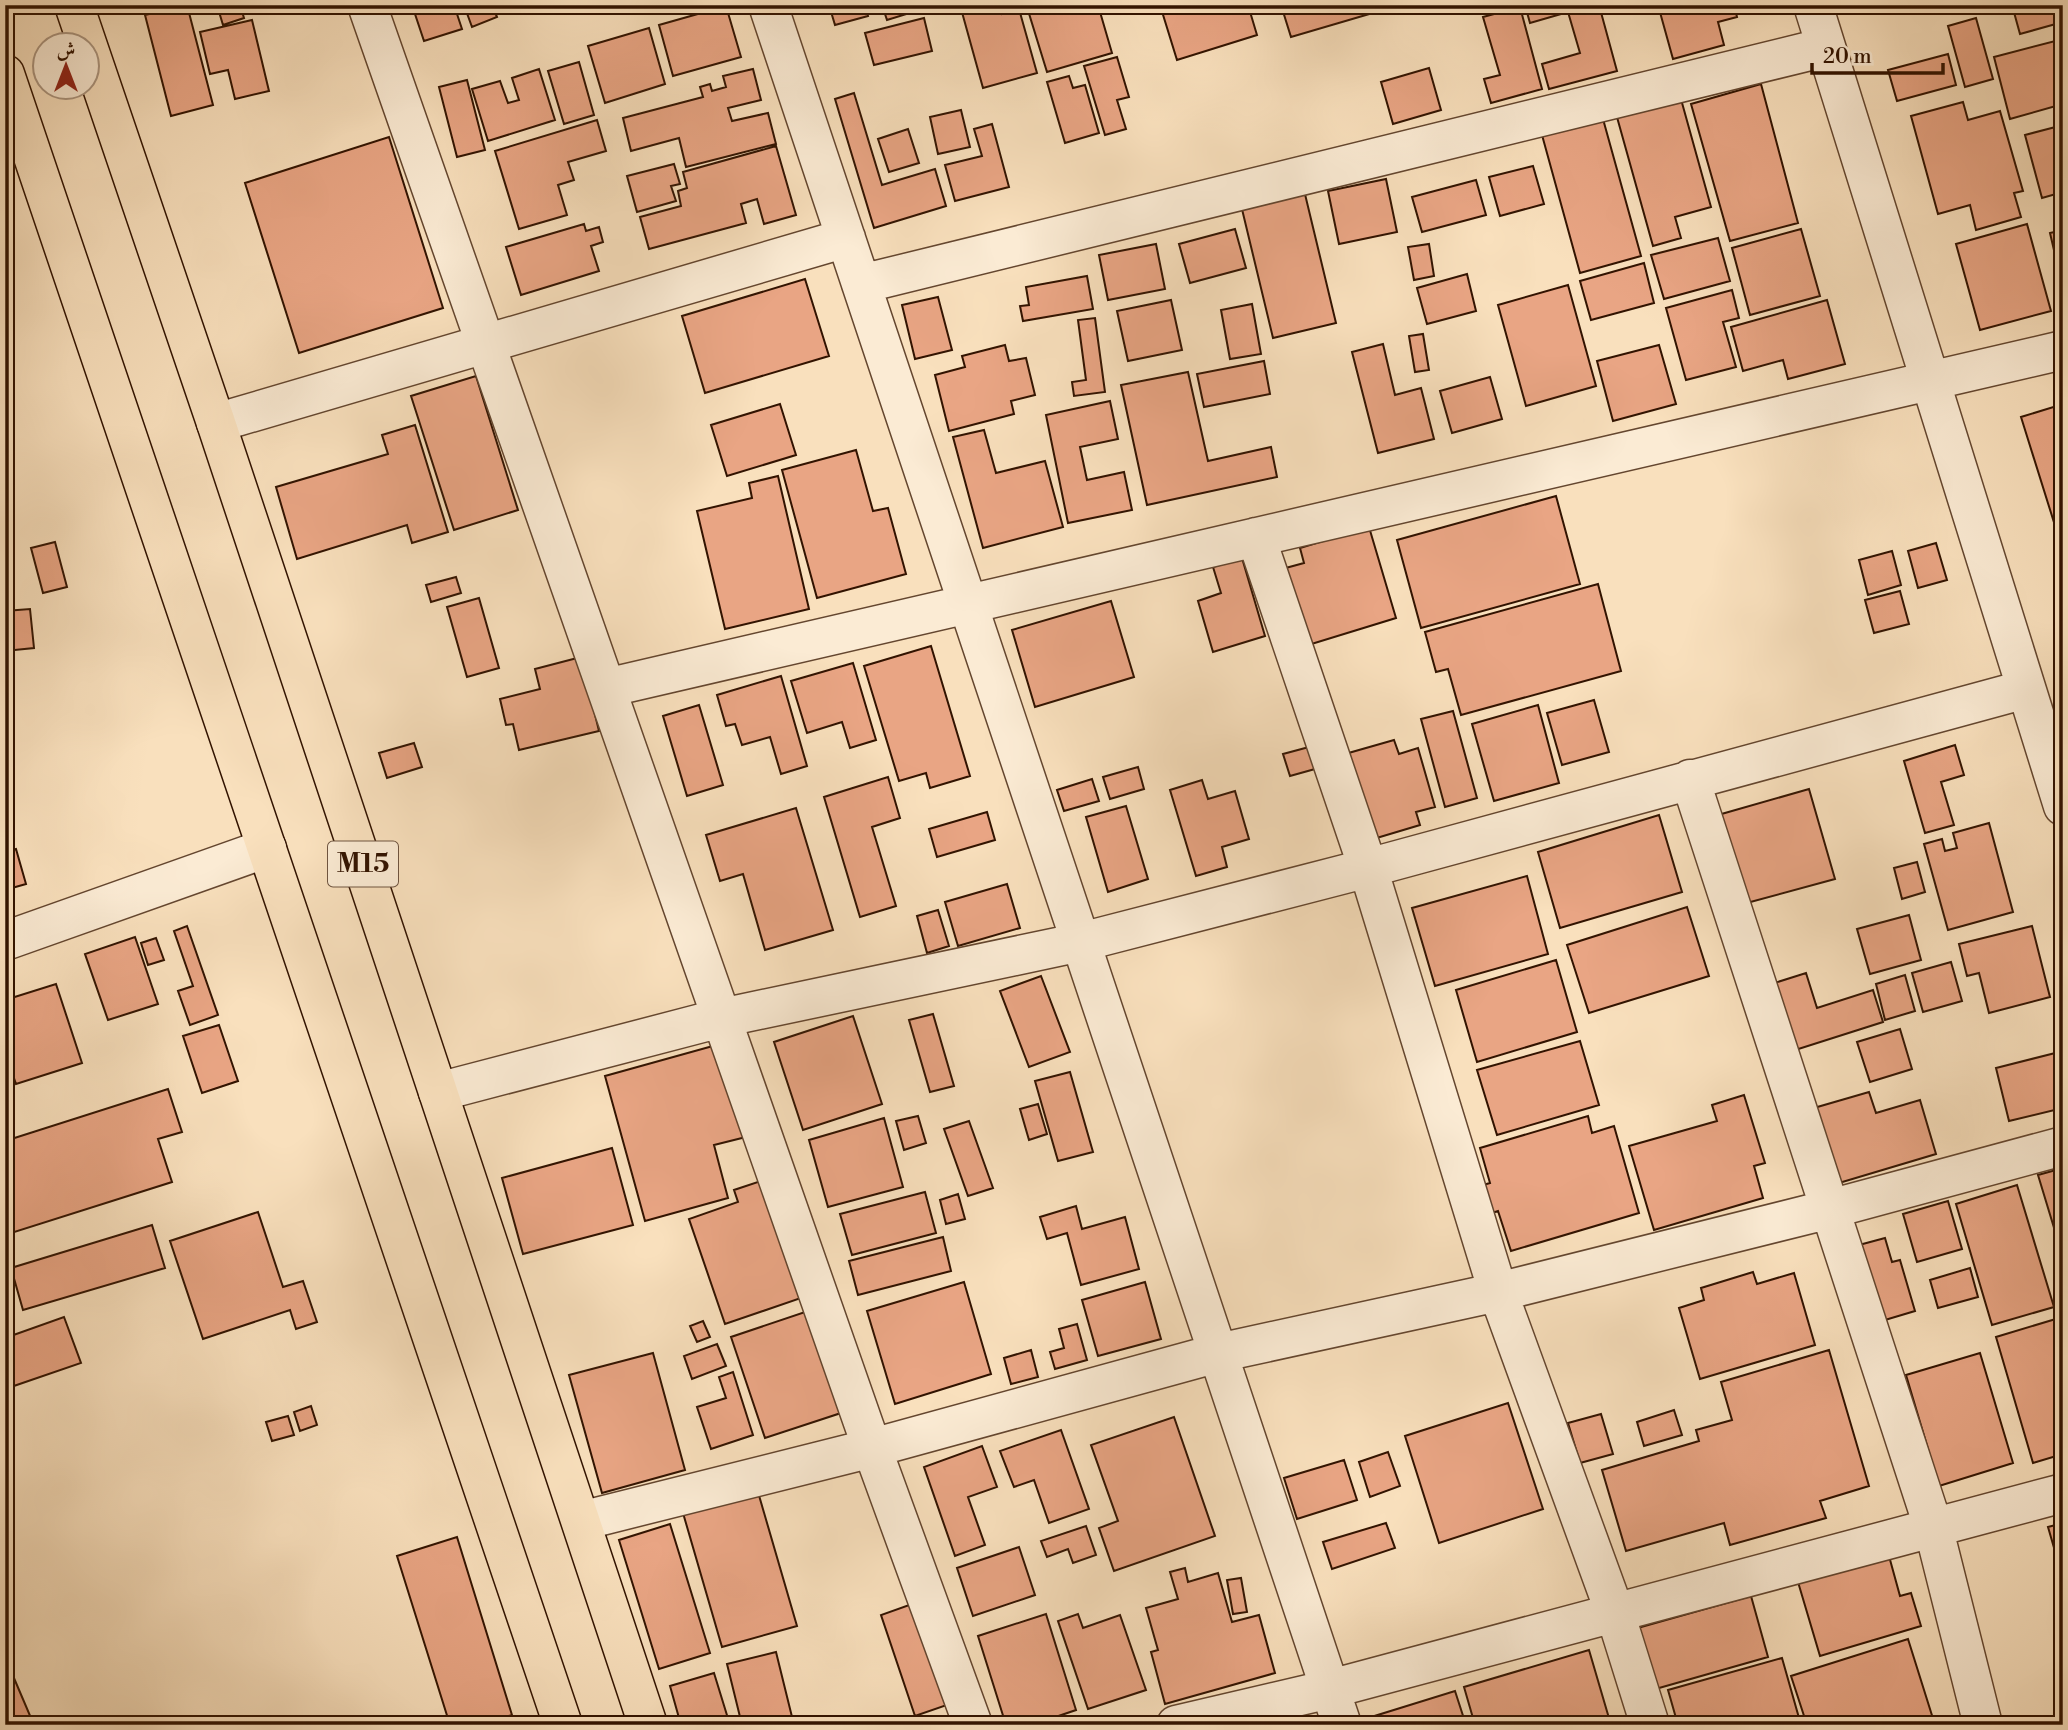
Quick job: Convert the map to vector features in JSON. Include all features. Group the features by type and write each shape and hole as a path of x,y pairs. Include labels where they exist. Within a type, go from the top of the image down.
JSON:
{"highway":[{"name":"M15","path":"74,5 216,423 648,1725"},
{"path":"5,74 563,1725"}],"street":[{"path":"367,5 872,1448 973,1725"},
{"path":"768,5 1342,1725"},
{"path":"1813,5 2063,806"},
{"path":"861,284 1826,47"},
{"path":"216,423 846,238"},
{"path":"606,688 2063,350"},
{"path":"1256,537 1368,868 1498,1292 1615,1613 1650,1725"},
{"path":"438,1092 722,1018 1081,942 1368,868 2026,690"},
{"path":"1690,779 1933,1526 1983,1725"},
{"path":"5,941 267,848"},
{"path":"580,1521 872,1448 1218,1353 1498,1292 1830,1209 2063,1146"},
{"path":"1176,1725 1330,1689 2063,1493"}],"building":[{"path":"187,5 213,105 171,116 145,15"},
{"path":"217,5 240,5 244,18 223,25"},
{"path":"412,5 454,5 462,29 424,41"},
{"path":"464,5 492,5 497,17 472,27"},
{"path":"829,5 865,5 868,16 835,25"},
{"path":"882,5 921,5 923,9 887,20"},
{"path":"960,5 1000,5 1002,14 1019,9 1037,73 983,88"},
{"path":"1098,5 1112,53 1047,72 1027,7"},
{"path":"1160,5 1194,5 1196,12 1216,5 1248,5 1257,35 1177,60"},
{"path":"1281,5 1400,5 1291,37"},
{"path":"1525,5 1599,5 1617,71 1549,89 1542,64 1580,53 1568,12 1530,23"},
{"path":"1658,5 1734,5 1737,17 1718,22 1724,45 1673,59"},
{"path":"2012,5 2063,5 2063,22 2020,34"},
{"path":"726,6 741,57 673,76 659,25"},
{"path":"1520,7 1542,89 1491,103 1484,79 1500,75 1483,17"},
{"path":"924,18 932,51 874,65 865,33"},
{"path":"1976,18 1993,79 1965,87 1948,26"},
{"path":"252,20 269,91 235,99 228,70 210,74 200,32"},
{"path":"649,28 665,84 605,103 588,46"},
{"path":"2063,39 2063,104 2010,119 1994,57"},
{"path":"1948,54 1956,85 1897,101 1888,70"},
{"path":"1117,57 1129,97 1117,100 1126,129 1105,135 1084,66"},
{"path":"579,62 594,115 564,124 548,71"},
{"path":"1429,68 1441,110 1393,124 1381,82"},
{"path":"539,69 555,120 488,141 472,89 500,81 508,103 519,100 512,78"},
{"path":"753,69 761,100 728,108 732,121 768,113 776,144 686,167 679,138 631,151 623,118 703,97 700,87 710,84 712,91 726,87 723,76"},
{"path":"1069,76 1073,88 1085,85 1099,133 1065,143 1047,82"},
{"path":"467,80 485,150 457,157 439,87"},
{"path":"1761,84 1798,223 1730,241 1691,104"},
{"path":"1679,92 1711,207 1675,217 1681,238 1653,246 1615,110"},
{"path":"854,93 882,185 935,169 946,206 874,228 835,99"},
{"path":"1963,102 1968,120 2000,111 2023,191 2014,193 2021,217 1976,230 1970,205 1938,214 1911,116"},
{"path":"961,110 970,147 938,154 930,117"},
{"path":"1603,119 1641,256 1580,273 1542,135"},
{"path":"597,120 606,151 568,162 574,180 558,185 567,215 519,229 495,151"},
{"path":"992,124 1009,187 955,201 945,165 982,156 974,129"},
{"path":"2063,125 2063,192 2042,198 2025,135"},
{"path":"908,129 919,163 889,172 878,139"},
{"path":"389,137 443,308 299,353 245,183"},
{"path":"776,146 796,215 764,224 757,199 741,204 746,223 649,249 640,217 681,206 678,191 687,188 683,172"},
{"path":"674,164 680,184 671,186 676,201 637,212 627,176"},
{"path":"1533,166 1544,204 1500,216 1489,177"},
{"path":"1386,179 1397,232 1339,244 1328,191"},
{"path":"1476,180 1486,215 1422,232 1412,197"},
{"path":"1304,190 1336,323 1273,338 1241,205"},
{"path":"584,224 586,231 599,227 603,242 591,246 599,271 521,295 506,247"},
{"path":"2027,224 2051,311 1980,330 1956,244"},
{"path":"1235,229 1246,268 1190,283 1179,244"},
{"path":"1801,229 1820,296 1750,315 1732,248"},
{"path":"2063,230 2063,289 2050,233"},
{"path":"1718,238 1730,281 1664,299 1651,255"},
{"path":"1156,244 1165,289 1108,300 1099,255"},
{"path":"1429,244 1434,276 1414,280 1408,247"},
{"path":"1644,263 1654,303 1591,320 1580,281"},
{"path":"1467,274 1476,311 1427,324 1417,288"},
{"path":"1087,276 1093,309 1023,321 1020,306 1029,305 1026,287"},
{"path":"805,279 829,356 705,393 682,316"},
{"path":"1568,285 1596,386 1526,406 1498,305"},
{"path":"1732,290 1739,318 1723,322 1736,367 1686,380 1666,308"},
{"path":"938,297 952,350 915,359 902,305"},
{"path":"1171,300 1182,350 1128,361 1117,311"},
{"path":"1827,300 1845,364 1788,379 1783,360 1743,371 1731,327"},
{"path":"1252,304 1261,354 1230,359 1221,310"},
{"path":"1095,318 1105,392 1074,396 1072,382 1086,380 1078,320"},
{"path":"1423,334 1429,370 1415,372 1409,336"},
{"path":"1383,344 1395,395 1421,388 1434,439 1378,453 1352,352"},
{"path":"1005,345 1009,361 1026,358 1035,395 1011,401 1014,414 949,431 935,375 965,367 962,356"},
{"path":"1659,345 1676,404 1613,421 1597,361"},
{"path":"1264,361 1270,394 1204,407 1197,374"},
{"path":"1188,372 1208,461 1271,447 1277,477 1147,505 1121,385"},
{"path":"476,376 518,510 454,530 411,396"},
{"path":"1490,377 1502,419 1452,433 1440,391"},
{"path":"1110,401 1118,439 1080,447 1087,480 1124,472 1132,510 1068,523 1046,415"},
{"path":"780,404 796,455 727,476 711,425"},
{"path":"2063,404 2063,530 2057,532 2021,417"},
{"path":"415,425 448,532 412,543 407,525 297,559 276,487 388,454 382,435"},
{"path":"984,430 996,473 1045,461 1063,527 983,548 953,437"},
{"path":"856,450 873,511 888,508 906,574 817,598 782,470"},
{"path":"778,476 809,609 725,629 697,511 752,498 749,483"},
{"path":"1556,496 1580,584 1421,628 1397,540"},
{"path":"1369,527 1396,618 1305,646 1282,569 1304,563 1300,548"},
{"path":"55,542 67,587 43,593 31,548"},
{"path":"1936,543 1947,580 1918,588 1908,551"},
{"path":"1892,551 1901,585 1868,595 1859,560"},
{"path":"1242,558 1265,636 1213,652 1198,601 1221,593 1213,567"},
{"path":"456,577 461,593 431,602 426,585"},
{"path":"1598,584 1621,671 1461,715 1448,669 1436,672 1425,632"},
{"path":"1900,591 1909,624 1874,633 1865,600"},
{"path":"479,598 499,668 467,677 447,607"},
{"path":"1111,601 1134,677 1035,707 1012,630"},
{"path":"30,609 34,648 5,651 5,611"},
{"path":"931,646 970,776 930,788 926,773 899,781 864,666"},
{"path":"581,657 599,731 519,750 513,724 506,725 500,699 540,689 535,669"},
{"path":"853,663 876,740 850,748 842,722 807,733 791,681"},
{"path":"781,676 807,766 781,774 770,737 742,745 735,724 726,726 717,695"},
{"path":"1594,700 1609,752 1562,765 1547,713"},
{"path":"699,705 723,785 687,796 663,716"},
{"path":"1538,705 1559,783 1494,801 1472,724"},
{"path":"1453,711 1477,798 1445,807 1421,719"},
{"path":"1394,740 1399,754 1418,748 1435,807 1416,812 1420,825 1370,840 1345,754"},
{"path":"414,743 422,767 387,778 379,753"},
{"path":"1955,745 1964,775 1941,782 1954,825 1925,833 1904,761"},
{"path":"1309,747 1315,769 1290,776 1283,754"},
{"path":"1138,767 1144,789 1110,799 1103,777"},
{"path":"888,777 900,818 872,827 896,906 860,917 824,797"},
{"path":"1092,779 1099,801 1064,811 1057,790"},
{"path":"1202,780 1208,799 1235,791 1249,839 1222,847 1227,867 1196,876 1170,790"},
{"path":"1809,789 1835,879 1743,904 1718,815"},
{"path":"1126,806 1148,879 1108,892 1086,817"},
{"path":"796,808 833,930 765,950 743,874 720,881 706,835"},
{"path":"987,812 995,840 937,857 929,829"},
{"path":"1659,815 1682,892 1560,928 1538,852"},
{"path":"1989,823 2013,912 1948,930 1924,844 1942,839 1945,851 1957,848 1953,833"},
{"path":"16,849 26,884 5,890 5,852"},
{"path":"1917,862 1925,892 1902,899 1894,868"},
{"path":"1527,876 1548,954 1435,986 1412,908"},
{"path":"1007,884 1020,928 958,946 945,902"},
{"path":"1687,907 1709,976 1589,1013 1567,945"},
{"path":"938,910 949,946 927,953 917,916"},
{"path":"1909,915 1921,960 1870,974 1857,929"},
{"path":"187,926 218,1015 190,1025 178,991 193,986 174,931"},
{"path":"2032,926 2050,997 1989,1013 1979,973 1967,976 1959,944"},
{"path":"135,937 158,1004 108,1020 85,954"},
{"path":"156,938 164,960 148,965 141,943"},
{"path":"1556,960 1577,1032 1477,1062 1456,990"},
{"path":"1951,962 1962,1001 1923,1012 1912,973"},
{"path":"1806,973 1817,1008 1873,990 1883,1022 1789,1052 1768,985"},
{"path":"1905,975 1915,1011 1885,1020 1876,984"},
{"path":"1041,976 1070,1052 1029,1067 1000,991"},
{"path":"56,984 82,1063 16,1084 5,1052 5,1000"},
{"path":"933,1014 954,1086 930,1092 909,1020"},
{"path":"853,1016 882,1104 803,1130 774,1042"},
{"path":"219,1025 238,1081 202,1093 183,1036"},
{"path":"1900,1029 1912,1069 1870,1082 1857,1042"},
{"path":"1580,1041 1599,1105 1497,1135 1477,1070"},
{"path":"720,1044 746,1137 714,1145 728,1198 645,1221 605,1076"},
{"path":"2063,1051 2063,1108 2009,1121 1996,1068"},
{"path":"1070,1072 1093,1152 1058,1161 1035,1081"},
{"path":"168,1089 182,1132 158,1139 172,1182 5,1235 5,1141"},
{"path":"1869,1092 1876,1113 1920,1100 1936,1154 1829,1186 1807,1110"},
{"path":"1744,1095 1765,1163 1754,1166 1763,1198 1654,1230 1629,1146 1717,1121 1712,1105"},
{"path":"1038,1104 1047,1134 1029,1140 1020,1109"},
{"path":"918,1116 926,1143 904,1150 896,1121"},
{"path":"1588,1116 1592,1133 1614,1126 1639,1213 1511,1251 1498,1211 1492,1213 1483,1185 1490,1183 1480,1148"},
{"path":"884,1118 903,1187 828,1207 809,1140"},
{"path":"969,1121 993,1188 968,1196 944,1129"},
{"path":"612,1148 633,1225 523,1254 502,1178"},
{"path":"2063,1168 2063,1229 2055,1231 2038,1175"},
{"path":"764,1180 804,1297 725,1324 689,1219 738,1202 734,1190"},
{"path":"2017,1185 2054,1307 1992,1325 1956,1204"},
{"path":"925,1192 936,1233 852,1255 840,1214"},
{"path":"958,1194 965,1219 946,1224 940,1200"},
{"path":"1948,1201 1962,1249 1917,1262 1903,1214"},
{"path":"1076,1206 1082,1229 1125,1217 1139,1269 1081,1285 1067,1233 1047,1239 1040,1217"},
{"path":"258,1212 283,1287 303,1281 317,1322 296,1329 290,1310 203,1339 170,1241"},
{"path":"152,1225 165,1268 23,1310 11,1268"},
{"path":"943,1237 951,1271 858,1295 849,1261"},
{"path":"1885,1238 1892,1262 1900,1260 1915,1311 1875,1323 1859,1245"},
{"path":"2063,1247 2063,1275 2055,1249"},
{"path":"1970,1268 1978,1297 1938,1308 1930,1280"},
{"path":"1753,1272 1757,1284 1794,1273 1815,1345 1700,1379 1679,1308 1704,1300 1701,1288"},
{"path":"964,1282 991,1374 895,1404 867,1311"},
{"path":"1145,1282 1161,1339 1098,1356 1082,1300"},
{"path":"811,1310 844,1412 765,1438 731,1337"},
{"path":"64,1317 81,1363 5,1389 5,1338"},
{"path":"2059,1318 2063,1330 2063,1454 2033,1463 1996,1337"},
{"path":"703,1321 710,1337 697,1342 690,1326"},
{"path":"1077,1324 1087,1360 1055,1369 1050,1352 1064,1348 1059,1329"},
{"path":"717,1344 726,1366 692,1379 684,1356"},
{"path":"1031,1350 1038,1377 1011,1384 1004,1358"},
{"path":"1829,1350 1869,1486 1820,1501 1826,1518 1730,1545 1724,1523 1626,1551 1602,1470 1699,1441 1696,1430 1732,1420 1721,1382"},
{"path":"653,1353 685,1470 602,1493 569,1375"},
{"path":"1980,1353 2013,1463 1939,1486 1906,1375"},
{"path":"733,1372 753,1435 711,1449 697,1407 726,1398 719,1377"},
{"path":"1508,1403 1543,1509 1439,1543 1405,1436"},
{"path":"311,1406 317,1425 300,1431 294,1412"},
{"path":"1674,1410 1682,1435 1644,1446 1637,1422"},
{"path":"1601,1414 1613,1454 1580,1463 1568,1423"},
{"path":"288,1416 294,1435 272,1441 266,1422"},
{"path":"1174,1417 1215,1536 1114,1571 1099,1528 1118,1521 1091,1445"},
{"path":"1061,1430 1089,1509 1049,1523 1034,1480 1014,1487 1000,1451"},
{"path":"982,1446 997,1487 968,1497 985,1545 955,1556 924,1467"},
{"path":"1388,1452 1400,1486 1370,1497 1359,1462"},
{"path":"1344,1460 1357,1500 1297,1519 1284,1478"},
{"path":"758,1492 797,1626 722,1647 683,1513"},
{"path":"1386,1523 1395,1548 1332,1569 1323,1542"},
{"path":"2063,1523 2063,1579 2048,1527"},
{"path":"670,1524 710,1653 659,1669 619,1540"},
{"path":"1086,1526 1096,1555 1073,1563 1068,1549 1047,1557 1041,1541"},
{"path":"457,1537 512,1715 479,1725 450,1725 397,1556"},
{"path":"1019,1547 1035,1595 973,1616 957,1568"},
{"path":"1889,1556 1900,1596 1911,1593 1921,1626 1820,1656 1798,1582"},
{"path":"1185,1568 1188,1582 1218,1573 1232,1622 1259,1615 1275,1673 1165,1704 1151,1652 1158,1650 1146,1608 1178,1599 1170,1572"},
{"path":"1241,1578 1247,1612 1233,1614 1227,1580"},
{"path":"1751,1596 1768,1657 1645,1692 1627,1631"},
{"path":"912,1604 947,1705 915,1716 881,1615"},
{"path":"1046,1614 1076,1710 1032,1725 1006,1725 978,1636"},
{"path":"1078,1614 1083,1628 1120,1615 1146,1690 1088,1709 1058,1621"},
{"path":"1908,1639 1935,1725 1807,1725 1791,1676"},
{"path":"1589,1650 1611,1725 1475,1725 1464,1687"},
{"path":"776,1652 794,1725 742,1725 727,1664"},
{"path":"5,1657 31,1718 14,1725 5,1725"},
{"path":"1782,1658 1801,1725 1678,1725 1668,1690"},
{"path":"714,1673 730,1725 681,1725 670,1686"},
{"path":"1455,1691 1466,1725 1370,1725 1368,1718"}]}
